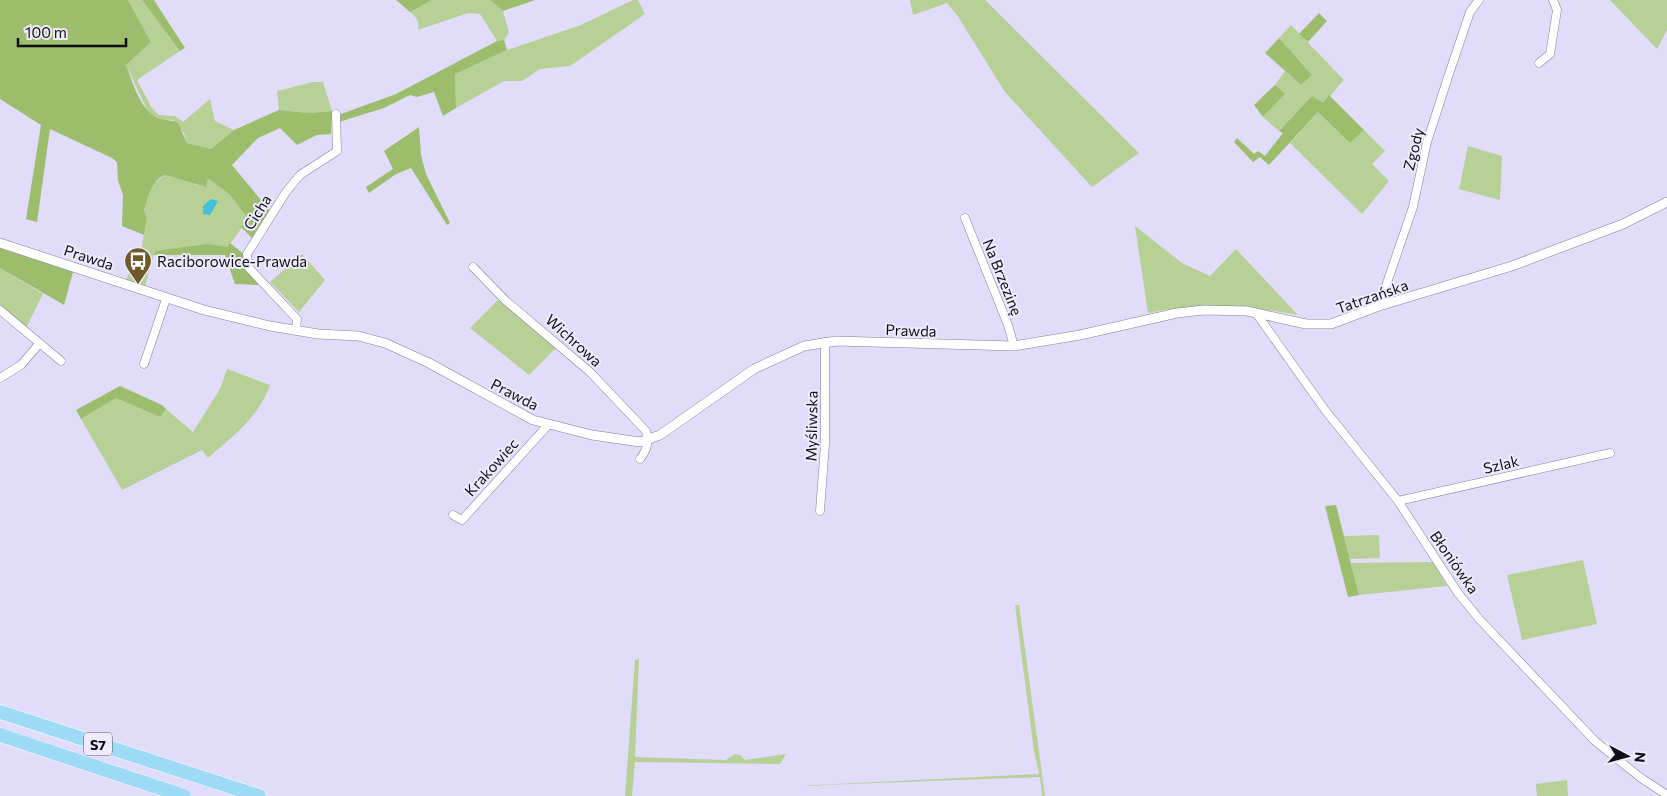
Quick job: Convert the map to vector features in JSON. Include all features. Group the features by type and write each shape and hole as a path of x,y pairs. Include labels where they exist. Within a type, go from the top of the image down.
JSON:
{"highway":[{"name":"S7","path":"0,712 259,796"},
{"name":"S7","path":"0,735 184,796"}],"street":[{"name":"Zgody","path":"1379,306 1413,208 1427,142 1449,74 1470,12 1479,0"},
{"path":"1539,63 1550,54 1557,10 1553,0"},
{"name":"Cicha","path":"296,330 296,319 248,268 247,254 286,192 300,175 337,151 336,114"},
{"name":"Tatrzańska","path":"1014,346 1080,335 1177,313 1204,310 1256,313 1319,325 1344,321 1379,306 1512,266 1615,228 1667,202"},
{"name":"Na Brzezinę","path":"965,218 1008,326 1014,346"},
{"name":"Prawda","path":"0,242 99,274 166,299 296,330 358,336 385,343 429,363 515,412 548,425 624,441 648,440 660,435 754,369 804,346 825,342 1014,346"},
{"name":"Wichrowa","path":"473,267 505,300 590,372 646,431 648,440"},
{"path":"144,364 166,299"},
{"path":"0,310 61,361"},
{"name":"Błoniówka","path":"1256,313 1325,410 1398,501 1458,593 1480,620 1595,741 1641,778 1667,795"},
{"name":"Myśliwska","path":"820,511 825,444 825,342"},
{"path":"0,378 21,365 39,344"},
{"name":"Krakowiec","path":"453,515 462,520 548,425"},
{"path":"640,459 646,449 648,440"},
{"name":"Szlak","path":"1398,501 1610,453"}],"green space":[{"path":"0,0 128,0 151,42 126,65 134,86 141,101 150,113 155,117 178,123 187,143 211,149 234,130 279,110 309,113 332,111 331,134 317,135 297,145 280,128 258,138 232,165 270,211 252,238 241,227 248,218 230,195 208,178 206,187 165,175 160,177 151,190 144,210 147,217 144,235 122,226 123,195 118,181 117,162 50,129 37,222 26,219 41,125 0,99"},
{"path":"128,0 142,0 180,51 137,80 152,108 159,115 175,116 183,122 210,99 215,121 234,130 211,149 187,143 184,133 173,120 157,119 148,112 126,65 151,42"},
{"path":"142,0 154,0 185,48 180,51"},
{"path":"396,0 432,0 410,12"},
{"path":"432,0 490,0 503,11 509,33 504,40 497,41 480,14 468,13 418,30 417,20 410,12"},
{"path":"490,0 535,0 503,11"},
{"path":"633,0 638,0 645,14 570,66 540,69 522,81 504,81 456,108 455,74 507,50 581,25"},
{"path":"910,0 985,0 1139,153 1092,187 1005,92 957,15 947,3 913,15"},
{"path":"1610,0 1667,0 1667,30 1657,49"},
{"path":"1319,13 1327,21 1308,42 1299,34"},
{"path":"1291,25 1344,80 1323,104 1312,96 1279,131 1263,117 1284,95 1275,85 1285,71 1301,85 1312,75 1279,38"},
{"path":"1279,38 1312,75 1301,85 1265,53"},
{"path":"504,40 507,50 455,74 456,108 443,116 434,92 417,97 410,95 384,108 339,122 341,114 396,94 497,41"},
{"path":"313,82 323,82 332,111 309,113 279,110 277,91"},
{"path":"1275,85 1285,94 1263,117 1254,105"},
{"path":"1329,95 1364,130 1350,143 1318,112 1269,165 1260,157 1253,162 1234,142 1237,138 1254,154 1258,151 1265,156 1283,133 1279,131 1312,96 1323,103"},
{"path":"1318,112 1350,143 1364,130 1385,151 1372,164 1389,181 1362,214 1290,143"},
{"path":"419,127 421,155 426,174 450,223 447,225 411,168 396,174 369,193 366,187 393,169 384,151"},
{"path":"1468,146 1502,156 1500,200 1459,189"},
{"path":"165,175 205,187 207,177 230,195 249,218 227,248 207,244 154,253 145,287 125,280 140,257 147,216 144,210 153,184"},
{"path":"1135,226 1182,263 1210,276 1236,249 1298,315 1223,306 1187,307 1148,313"},
{"path":"230,243 245,255 247,270 259,285 235,284 225,255 153,255 156,251 207,244 227,247"},
{"path":"0,248 73,272 64,305 0,268"},
{"path":"302,254 325,280 299,312 270,282"},
{"path":"0,268 43,294 26,328 0,307"},
{"path":"498,300 556,348 529,375 470,328"},
{"path":"227,369 270,385 265,397 252,417 208,458 202,450 122,490 81,419 116,398 160,417 166,409 193,432 220,389"},
{"path":"120,386 162,405 166,409 160,417 116,398 81,419 76,410"},
{"path":"1336,505 1359,595 1348,597 1325,506"},
{"path":"1379,535 1380,558 1350,559 1344,536"},
{"path":"1583,560 1597,624 1522,640 1507,575"},
{"path":"1433,562 1447,586 1359,595 1351,563"},
{"path":"1015,605 1019,605 1045,796 1042,796 1040,777 796,786 1039,774 1034,751"},
{"path":"639,659 635,757 726,760 735,754 740,755 745,760 786,754 780,764 635,762 632,796 625,796 635,660"},
{"path":"1567,780 1568,796 1537,796 1536,784"}],"water":[{"path":"211,199 218,201 210,215 203,214 203,206"}],"place":[{"name":"Raciborowice-Prawda","path":"138,285"}]}
